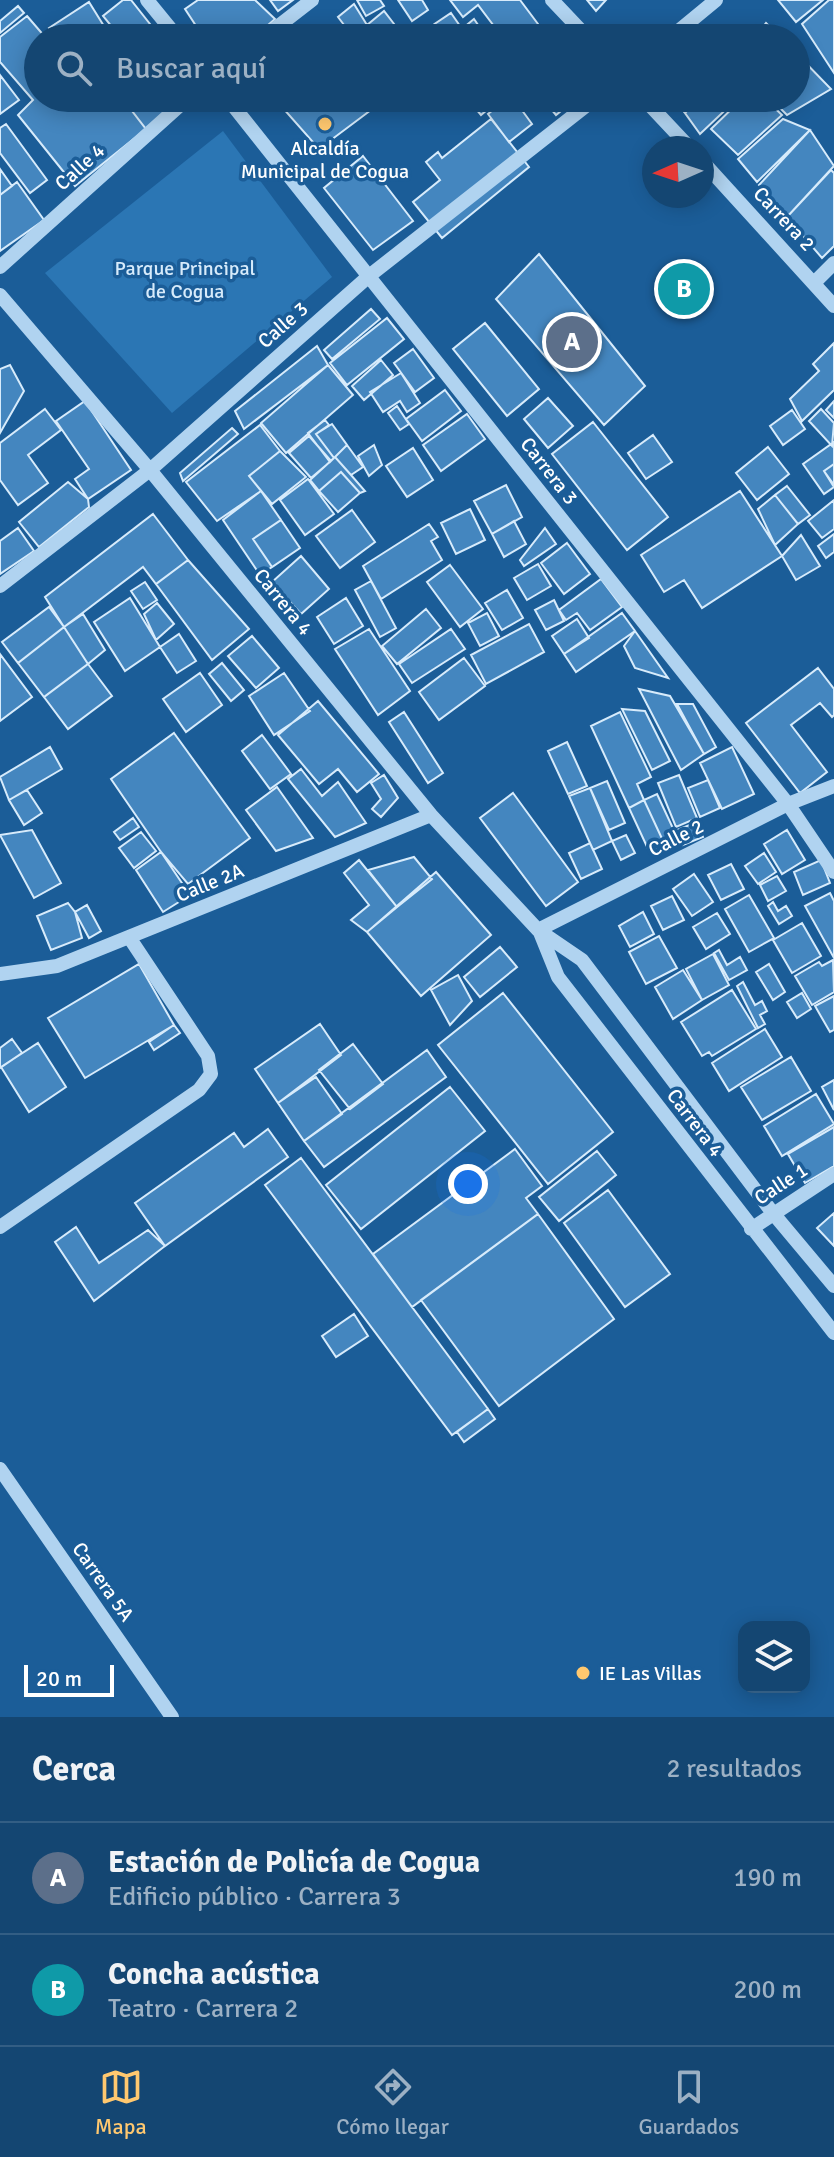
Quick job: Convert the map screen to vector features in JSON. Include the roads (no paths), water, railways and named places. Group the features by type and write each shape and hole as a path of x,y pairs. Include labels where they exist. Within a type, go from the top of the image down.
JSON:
{"street":[{"path":"147,0 167,24"},
{"path":"281,24 312,0"},
{"path":"552,0 575,24"},
{"path":"687,24 716,0"},
{"name":"Calle 4","path":"0,267 172,112"},
{"name":"Carrera 3","path":"238,112 788,804 834,872"},
{"name":"Calle 3","path":"0,586 150,470 369,276 578,112"},
{"path":"656,112 679,136"},
{"name":"Carrera 2","path":"714,174 834,306"},
{"path":"815,282 834,263"},
{"name":"Carrera 4","path":"0,295 150,470 431,815 538,930 582,960 772,1212 834,1286"},
{"name":"Calle 2","path":"538,930 788,804 834,786"},
{"name":"Calle 2A","path":"3,976 57,966 431,815"},
{"name":"Carrera 4","path":"538,930 558,977 834,1333"},
{"path":"0,1227 199,1090 211,1074 208,1056 129,937"},
{"name":"Calle 1","path":"751,1229 772,1212 834,1174"},
{"name":"Carrera 5A","path":"0,1469 172,1717"}],"place":[{"name":"Alcaldía Municipal de Cogua","path":"325,124"},
{"name":"Concha acústica","path":"684,289"},
{"name":"Estación de Policía de Cogua","path":"572,342"},
{"name":"IE Las Villas","path":"583,1673"}],"park label":[{"name":"Parque Principal de Cogua","path":"185,280"}]}
